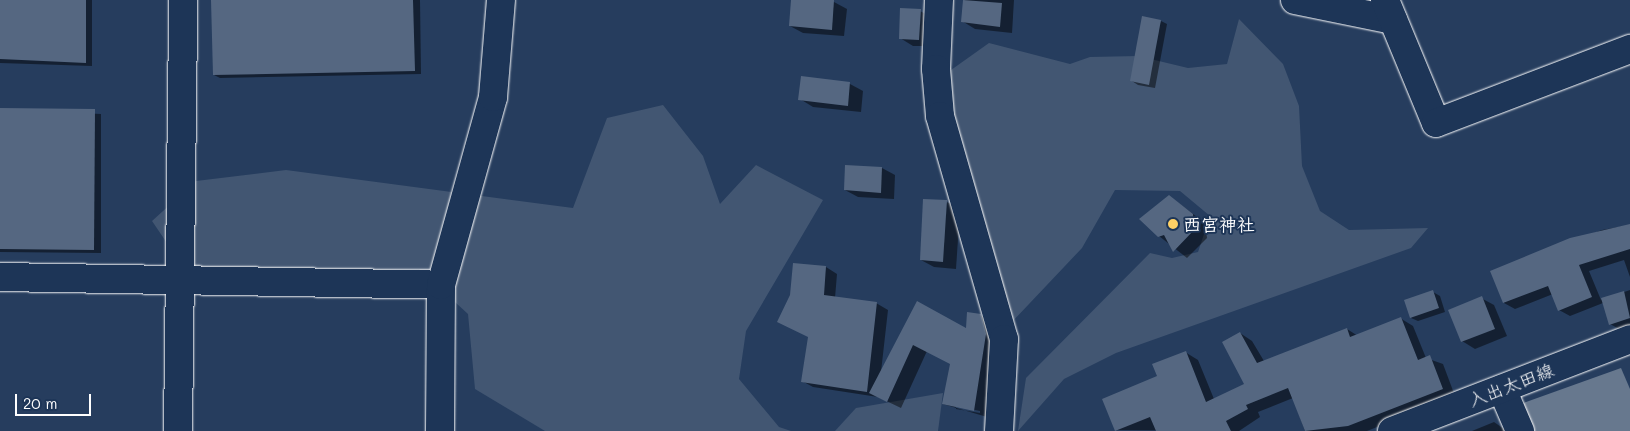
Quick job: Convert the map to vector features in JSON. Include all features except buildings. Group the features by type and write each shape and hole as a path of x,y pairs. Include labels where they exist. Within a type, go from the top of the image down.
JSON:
{"street":[{"path":"178,431 183,0"},
{"path":"440,431 440,285 493,97 501,0"},
{"path":"939,0 936,60 940,116 1004,339 999,431"},
{"path":"1295,0 1389,10 1436,123 1630,49"},
{"path":"0,277 440,285"},
{"name":"入出太田線","path":"1392,431 1630,339"},
{"path":"1502,389 1520,431"}],"shaded area":[{"path":"1239,19 1283,64 1299,106 1302,166 1320,211 1349,230 1428,228 1411,248 1116,353 1064,379 1018,431 1026,378 1150,253 1172,258 1198,252 1210,216 1180,191 1115,190 1082,248 1011,323 969,185 944,75 989,43 1070,64 1090,57 1138,56 1188,68 1227,64"},
{"path":"663,105 703,156 720,204 756,165 823,200 746,331 739,379 779,427 791,431 545,431 475,389 468,314 419,269 188,274 152,221 196,181 286,170 573,208 607,118"},
{"path":"1621,368 1630,389 1630,431 1528,431 1518,405"},
{"path":"943,393 938,431 835,431 856,408"}],"place":[{"name":"西宮神社","path":"1173,224"}]}
